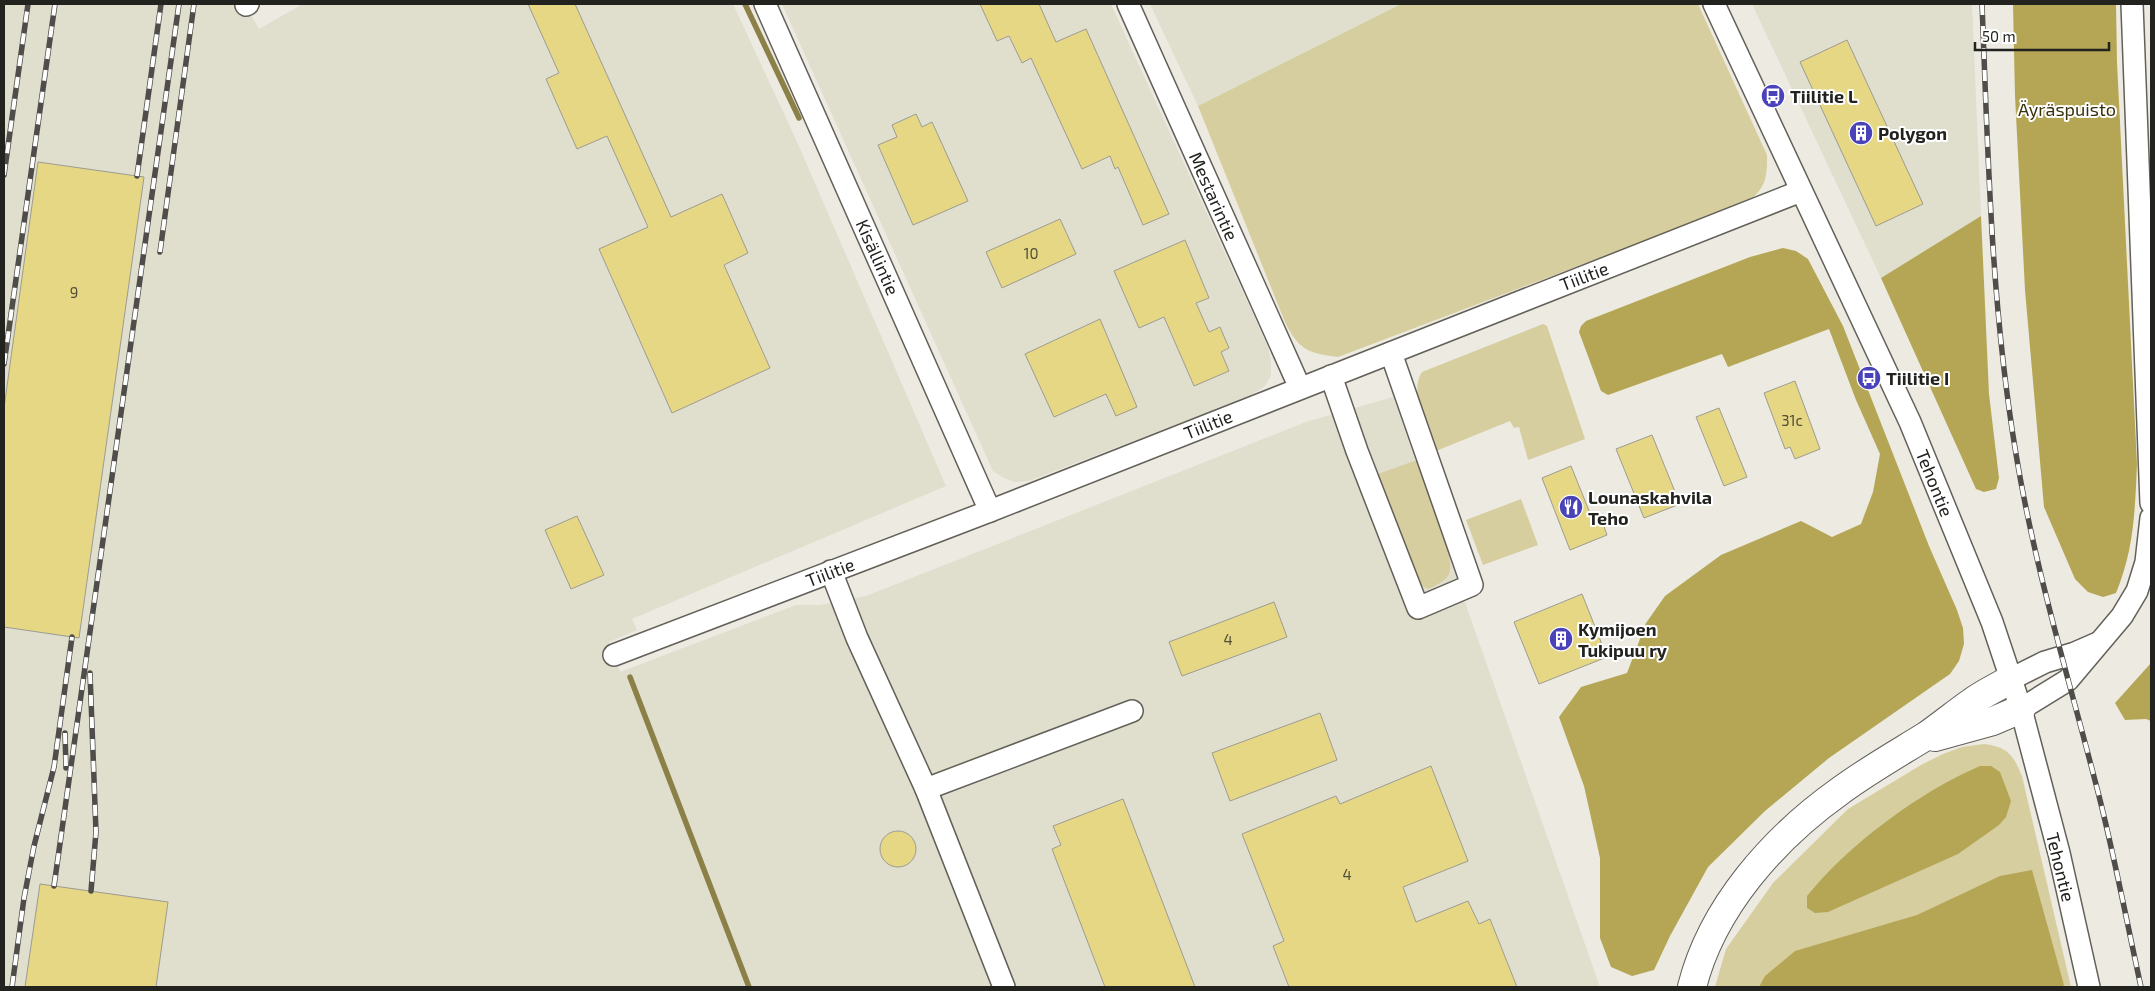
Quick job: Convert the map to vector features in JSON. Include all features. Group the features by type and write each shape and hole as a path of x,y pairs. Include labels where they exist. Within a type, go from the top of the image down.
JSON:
{"highway":[{"path":"1692,987 1699,964 1712,935 1743,884 1764,859 1811,813 1839,791 1903,750 1972,702 2011,679"},
{"path":"1903,750 1923,740 1993,721 2021,709"}],"street":[{"name":"Kisällintie","path":"764,4 990,511"},
{"name":"Mestarintie","path":"1128,4 1300,388"},
{"name":"Tehontie","path":"1714,4 1910,422 1992,622 2021,709 2059,852 2089,987"},
{"path":"2132,4 2142,64 2151,503"},
{"name":"Tiilitie","path":"614,655 990,511 1801,191"},
{"path":"1331,376 1357,451 1418,608 1472,585 1391,352"},
{"path":"2021,709 2068,680 2122,616 2137,592 2146,562 2151,518"},
{"path":"831,571 857,638 926,789 1004,987"},
{"path":"2011,679 2045,662 2075,653 2102,641"},
{"path":"926,789 1132,711"}],"shaded area":[{"path":"4,4 245,4 259,29 303,4 733,4 798,144 946,486 632,619 637,630 609,642 620,672 796,605 820,605 866,596 1306,422 1393,397 1600,987 4,987"},
{"path":"782,4 1111,4 1268,347 1271,376 1264,387 1247,397 1029,481 1015,482 993,471"},
{"path":"1150,4 1401,4 1198,106"},
{"path":"1401,4 1698,4 1767,155 1767,170 1762,187 1747,202 1338,357 1311,352 1295,339 1285,322 1198,106"},
{"path":"1752,4 1972,4 1981,216 1881,278"},
{"path":"1543,324 1547,326 1585,439 1528,460 1519,427 1514,428 1510,421 1436,451 1418,400 1418,381 1422,372"},
{"path":"1417,460 1444,535 1450,565 1449,574 1445,579 1428,589 1421,585 1378,474"},
{"path":"1521,499 1538,545 1483,565 1466,520"},
{"path":"1984,744 1999,747 2009,753 2022,776 2071,987 1715,987 1726,949 1773,883 1848,809 1921,765 1943,754 1962,747"}],"green space":[{"name":"Äyräspuisto","path":"2013,4 2116,4 2117,62 2137,464 2134,514 2127,561 2116,593 2103,597 2088,592 2075,579 2044,507 2025,290 2015,96"},
{"path":"1981,216 1989,394 1999,478 1996,489 1984,492 1976,489 1881,278"},
{"path":"1783,248 1796,251 1808,259 1843,326 1929,546 1957,610 1963,628 1964,644 1959,661 1950,674 1829,758 1765,811 1708,867 1670,936 1654,970 1632,976 1611,967 1600,938 1600,858 1584,786 1559,717 1581,687 1627,673 1646,623 1665,596 1721,555 1801,521 1832,537 1861,524 1873,492 1880,454 1856,400 1829,329 1728,367 1722,354 1608,395 1601,391 1579,332 1581,326 1586,321 1750,257"},
{"path":"2151,663 2151,721 2146,719 2125,720 2115,703"},
{"path":"1980,766 1991,766 2000,772 2011,801 2006,817 1999,825 1958,854 1828,912 1815,913 1807,908 1807,896 1864,839 1909,805 1933,790"},
{"path":"2032,870 2064,985 2062,987 1759,987 1765,976 1795,951 1917,915 2000,876"}],"building":[{"path":"528,4 575,4 671,217 722,194 748,253 724,265 770,368 672,413 599,249 648,227 607,136 577,149 546,79 559,73"},
{"path":"980,4 1039,4 1056,42 1086,29 1169,214 1143,225 1118,167 1115,169 1110,156 1082,169 1031,58 1022,63 1009,36 997,41"},
{"name":"Polygon","path":"1847,40 1923,204 1876,226 1800,62"},
{"path":"916,114 922,127 932,122 968,201 913,225 878,145 897,137 892,125"},
{"path":"38,162 144,177 79,638 4,627 4,408"},
{"path":"1060,219 1076,254 1002,288 986,252"},
{"path":"1185,240 1209,298 1196,303 1209,332 1220,327 1229,348 1221,352 1229,371 1194,386 1164,317 1139,328 1114,271"},
{"path":"1100,319 1137,407 1116,416 1106,394 1054,417 1025,354"},
{"path":"1795,381 1820,449 1795,459 1790,447 1785,449 1764,393"},
{"path":"1719,408 1747,477 1724,486 1696,417"},
{"path":"1652,435 1680,504 1644,518 1616,449"},
{"path":"1571,466 1592,518 1600,515 1607,535 1570,550 1542,478"},
{"path":"577,516 604,575 571,589 545,530"},
{"name":"Kymijoen Tukipuu ry","path":"1582,594 1607,657 1539,684 1514,622"},
{"path":"1274,602 1287,637 1182,676 1169,642"},
{"path":"1320,713 1337,760 1230,801 1212,753"},
{"path":"1431,766 1468,861 1403,887 1416,922 1468,901 1479,924 1490,919 1517,987 1289,987 1273,946 1284,941 1242,834 1336,796 1340,804"},
{"path":"1123,799 1195,987 1105,987 1052,849 1061,845 1053,826"},
{"path":"898,831 905,832 911,836 915,842 915,856 911,862 905,866 898,867 891,866 885,862 881,856 880,849 881,842 885,836 891,832"},
{"path":"40,884 168,902 156,987 25,987"}],"waterway":[{"path":"745,4 799,118"},
{"path":"630,677 749,987"}],"railway":[{"path":"4,175 28,4"},
{"path":"4,364 55,4"},
{"path":"137,176 161,4"},
{"path":"54,886 179,4"},
{"path":"160,252 194,4"},
{"path":"1982,4 1996,286 2001,342 2016,454 2033,540 2105,820 2141,987"},
{"path":"12,987 24,898 34,846 54,767 72,637"},
{"path":"90,673 96,832 91,891"},
{"path":"65,733 66,768"}],"place":[{"name":"Tiilitie L","path":"1773,96"},
{"name":"Polygon","path":"1861,133"},
{"name":"Tiilitie I","path":"1869,378"},
{"name":"Lounaskahvila Teho","path":"1571,507"},
{"name":"Kymijoen Tukipuu ry","path":"1561,639"}]}
